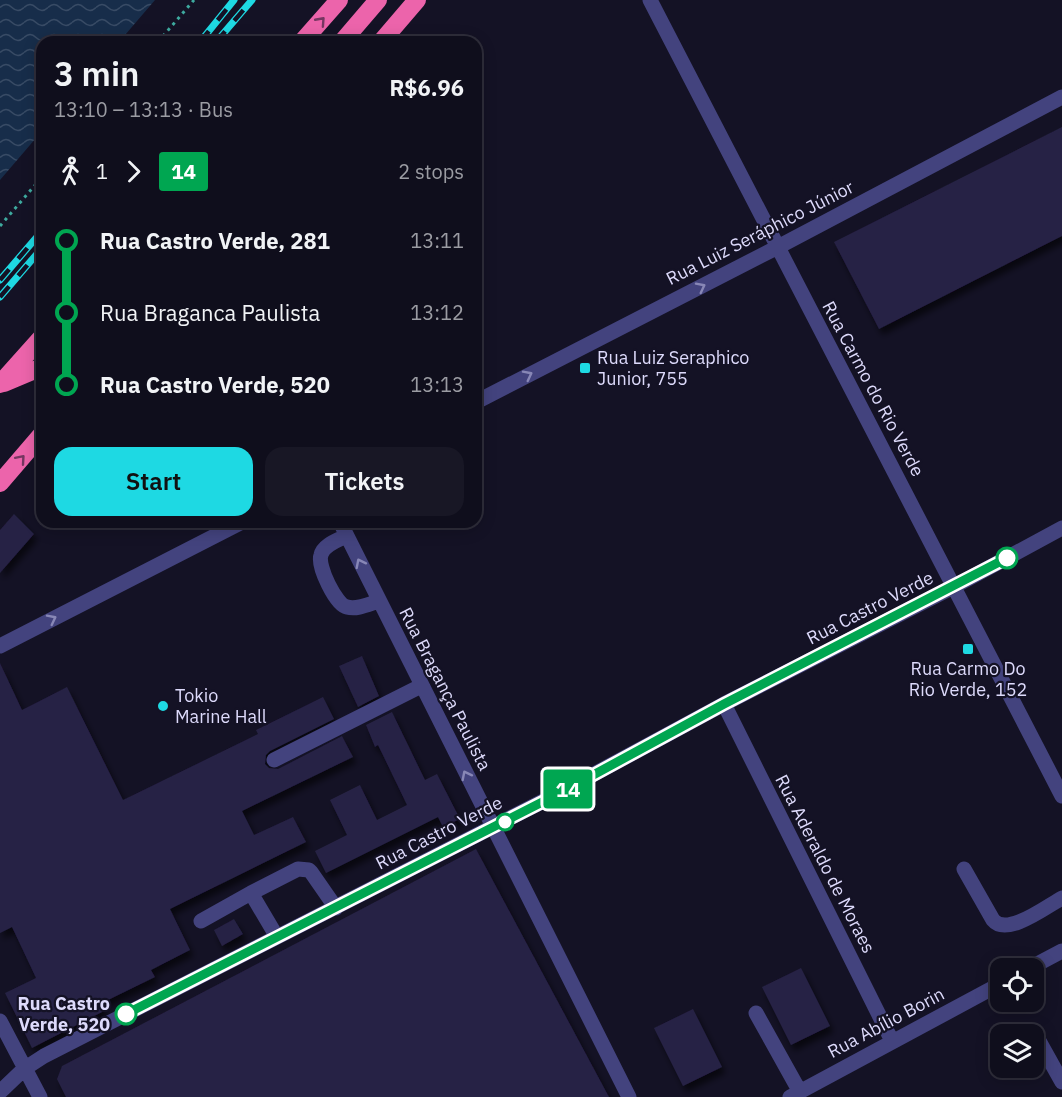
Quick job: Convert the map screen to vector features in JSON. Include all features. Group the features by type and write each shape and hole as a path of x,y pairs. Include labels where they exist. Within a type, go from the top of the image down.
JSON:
{"highway":[{"path":"307,36 339,0"},
{"path":"347,36 378,0"},
{"path":"386,36 412,6"},
{"path":"0,385 36,344"},
{"path":"0,385 36,370"},
{"path":"0,483 36,441"}],"street":[{"path":"412,6 429,0"},
{"name":"Rua Carmo do Rio Verde","path":"650,0 1062,796"},
{"name":"Rua Luiz Seráphico Júnior","path":"482,399 777,248 1062,97"},
{"path":"0,646 230,528"},
{"name":"Rua Castro Verde","path":"0,1092 24,1069 44,1056 493,828 724,704 955,586 1062,528"},
{"path":"343,529 320,555 320,565 337,602 344,607 354,608 379,601"},
{"name":"Rua Bragança Paulista","path":"343,529 629,1097"},
{"path":"274,760 421,686"},
{"name":"Rua Aderaldo de Moraes","path":"724,704 892,1041"},
{"path":"201,921 298,869 311,872 336,908"},
{"path":"964,869 996,924 1014,925 1062,898"},
{"path":"251,893 277,937"},
{"path":"1044,961 1062,951"},
{"name":"Rua Abílio Borin","path":"795,1094 990,989"},
{"path":"756,1013 795,1094"},
{"path":"0,1021 40,1097"},
{"path":"1044,1050 1062,1082"}],"path":[{"path":"163,36 194,0"},
{"path":"0,226 36,184"}],"water":[{"path":"0,0 155,0 124,36 36,36 36,138 0,180"}],"building":[{"path":"1062,127 1062,236 879,329 834,242"},
{"path":"14,514 34,534 0,573 0,530"},
{"path":"362,656 379,696 358,707 339,666"},
{"path":"0,663 22,710 67,687 123,800 258,734 256,730 323,697 334,719 270,751 266,755 265,764 269,768 278,769 342,736 353,757 242,811 254,835 293,817 306,842 170,909 190,950 151,970 155,977 100,1004 104,1011 32,1048 5,993 36,978 12,927 0,933"},
{"path":"392,712 425,780 437,774 460,819 443,827 438,817 326,873 315,851 347,835 330,800 360,785 377,820 407,805 378,745 375,747 366,725"},
{"path":"476,849 609,1097 66,1097 57,1079 62,1066"},
{"path":"234,919 243,934 222,946 214,930"},
{"path":"801,968 830,1026 791,1045 762,987"},
{"path":"693,1009 722,1067 683,1086 654,1028"}],"railway":[{"path":"205,36 234,0"},
{"path":"221,36 252,0"},
{"path":"0,280 36,238"},
{"path":"0,297 36,255"}],"bus line":[{"name":"14","path":"126,1014 560,793 724,704 1007,558"}],"place":[{"name":"Rua Luiz Seraphico Junior, 755","path":"585,368"},
{"name":"Rua Carmo Do Rio Verde, 152","path":"968,649"},
{"name":"Tokio Marine Hall","path":"163,706"},
{"name":"Rua Castro Verde, 520","path":"126,1014"}]}
